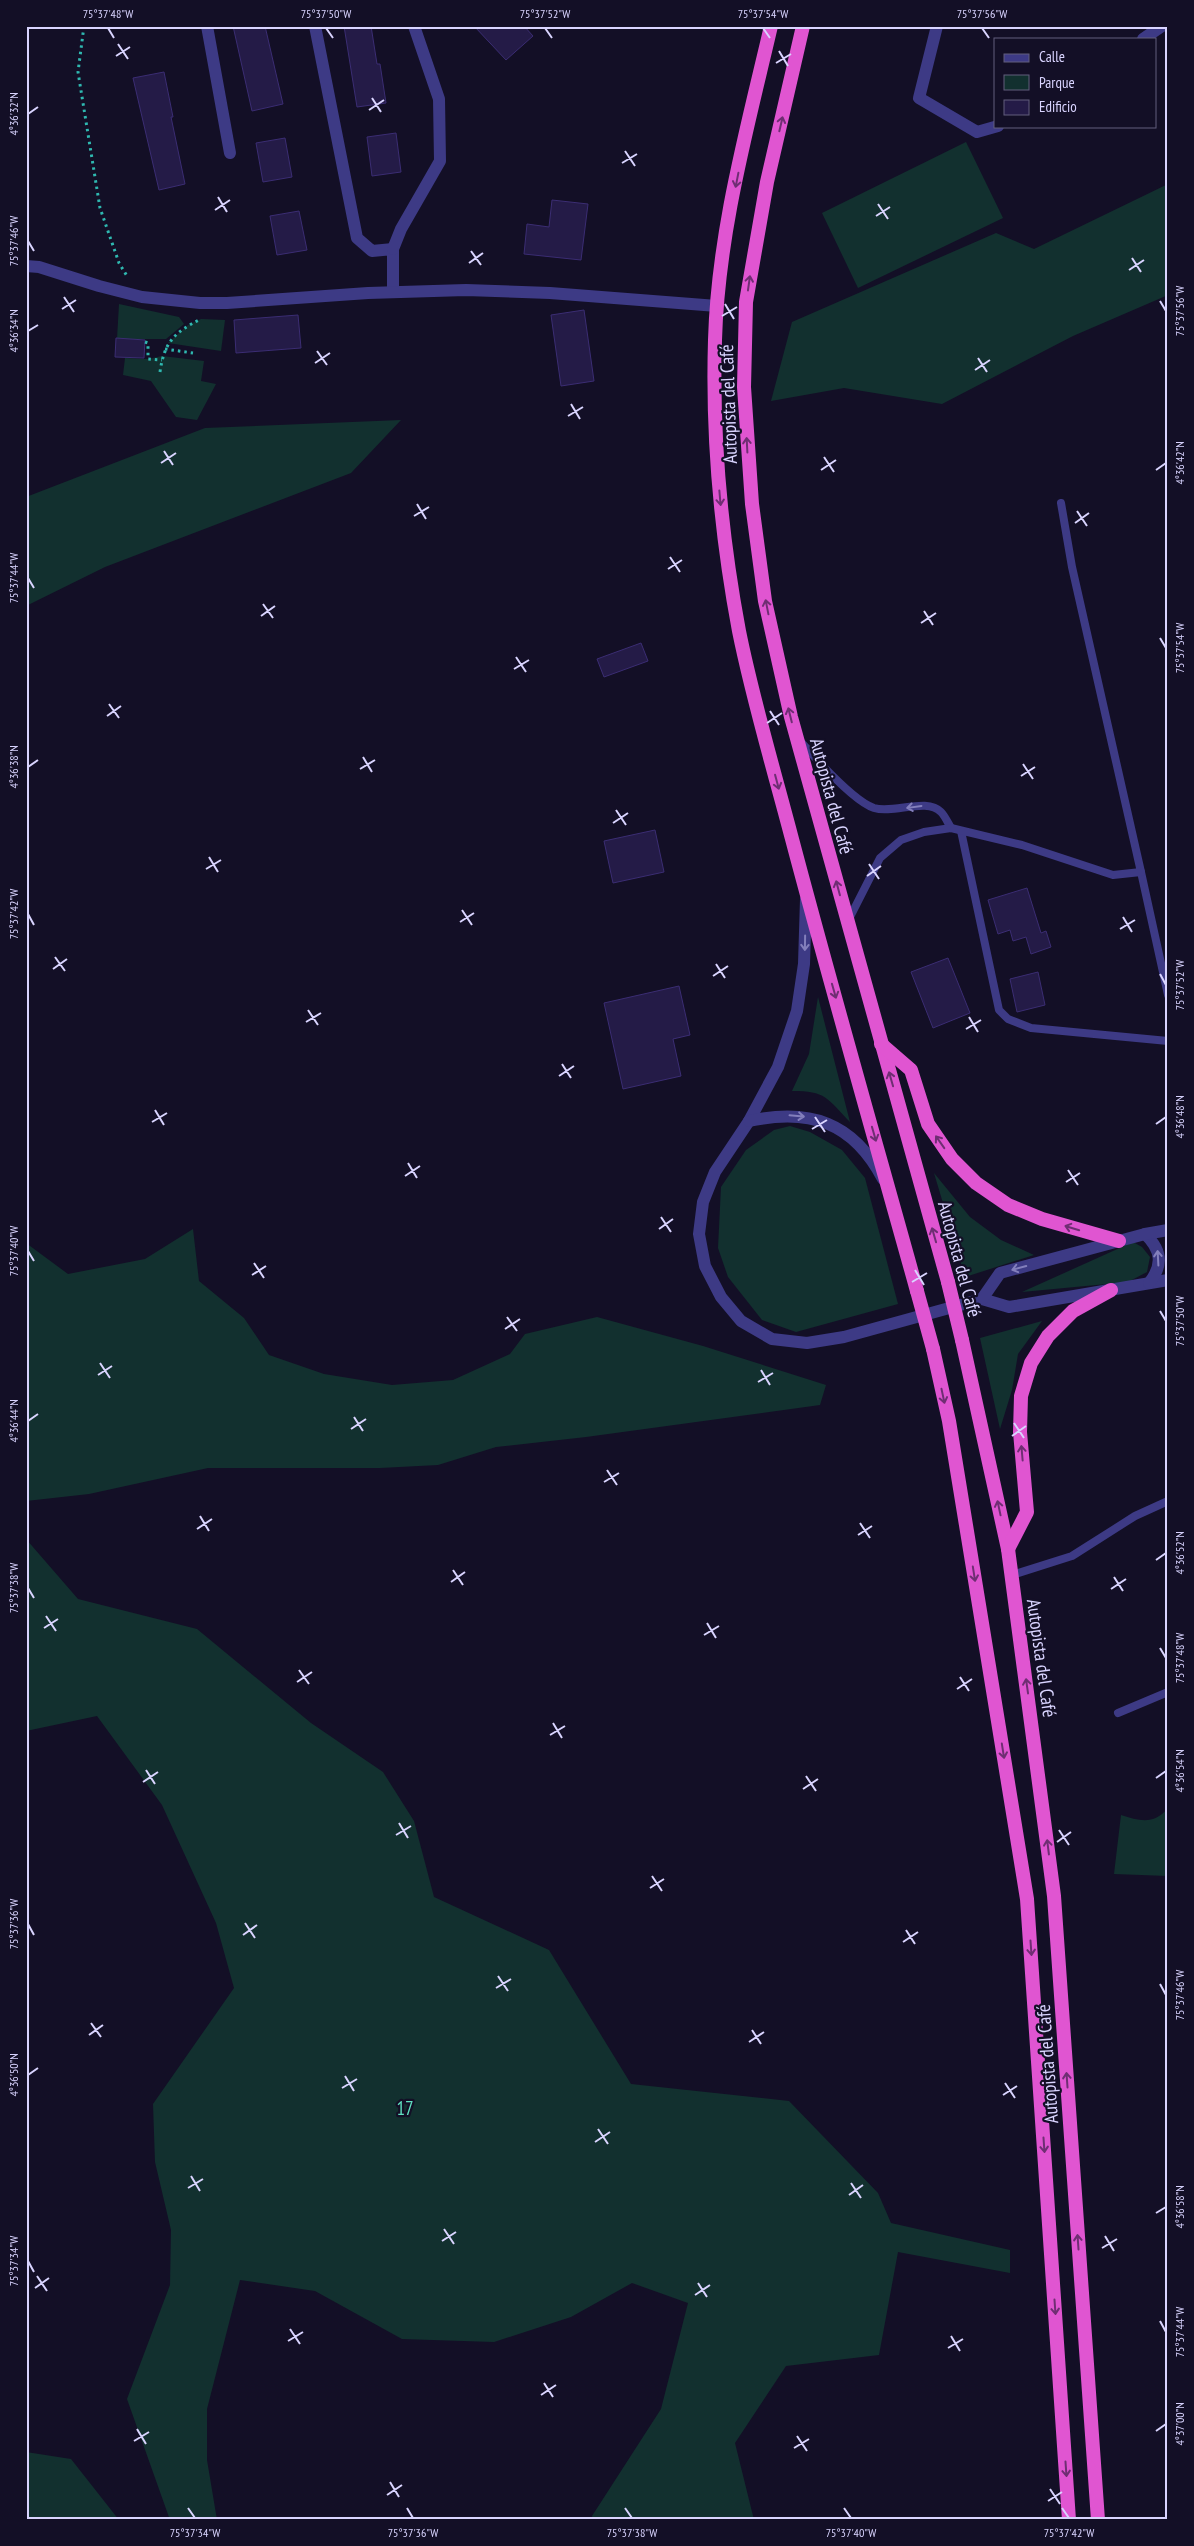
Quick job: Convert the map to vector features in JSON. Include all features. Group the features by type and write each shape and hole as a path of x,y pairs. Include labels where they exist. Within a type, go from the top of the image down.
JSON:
{"highway":[{"name":"Autopista del Café","path":"771,26 727,225 717,306 714,372 716,442 726,550 750,678 806,894 933,1349 949,1421 1027,1899 1069,2520"},
{"name":"Autopista del Café","path":"803,26 754,250 746,302 744,362 747,448 758,554 776,654 847,922 948,1282 1008,1549 1054,1896 1098,2520"},
{"path":"881,1044 911,1070 928,1124 952,1159 976,1183 1008,1204 1042,1219 1119,1241"},
{"path":"1008,1549 1027,1512 1020,1432 1021,1396 1031,1363 1048,1336 1073,1311 1110,1290"}],"street":[{"path":"207,26 230,152"},
{"path":"315,26 357,238 372,251 393,249"},
{"path":"393,292 393,249 401,229 440,161 439,99 414,26"},
{"path":"937,26 919,98 977,132 994,127"},
{"path":"1144,38 1162,26"},
{"path":"26,266 39,267 142,297 227,303 393,292 466,290 550,293 717,306"},
{"path":"806,894 804,964 797,1011 778,1067 749,1121 715,1172 703,1202 699,1234 705,1266 721,1297 741,1321 772,1339 806,1343 844,1337 982,1299 1009,1307 1168,1280"},
{"path":"749,1121 778,1115 807,1117 835,1126 858,1144 876,1166 890,1192"},
{"path":"982,1299 1000,1274 1145,1234 1168,1230"},
{"path":"1145,1234 1156,1247 1159,1264 1156,1274 1149,1283"}],"lane":[{"path":"1061,503 1072,567 1168,995"},
{"path":"797,737 824,769 874,808 894,810 928,805 941,811 951,828"},
{"path":"847,922 880,858 901,840 924,832 951,828 1022,845 1113,875 1141,872"},
{"path":"961,831 999,1010 1008,1020 1031,1028 1168,1041"},
{"path":"1012,1575 1072,1556 1135,1516 1168,1501"},
{"path":"1118,1713 1168,1692"}],"path":[{"path":"84,26 78,72 100,208 118,263 142,297"},
{"path":"160,372 165,349 170,340 188,325 227,303"},
{"path":"145,342 148,344 148,359 162,360"},
{"path":"165,349 193,353"}],"green space":[{"path":"966,142 1003,218 858,288 822,213"},
{"path":"1168,184 1168,295 1073,336 942,404 844,388 771,401 792,322 996,233 1034,249"},
{"path":"119,304 179,317 184,324 166,339 117,339"},
{"path":"201,319 225,320 221,351 168,343 188,325"},
{"path":"162,356 204,361 201,381 216,384 197,420 176,417 151,381 123,375 125,358 148,359"},
{"path":"401,420 351,473 105,567 26,606 26,497 205,428"},
{"path":"818,997 850,1122 825,1097 812,1092 792,1091 809,1054"},
{"path":"790,1126 810,1132 842,1150 865,1178 898,1304 796,1332 762,1320 728,1277 718,1248 721,1187 746,1150 774,1130"},
{"path":"934,1173 970,1217 1001,1240 1034,1255 965,1277"},
{"path":"193,1229 199,1281 244,1318 269,1355 324,1374 392,1385 453,1380 510,1354 525,1334 597,1317 703,1346 826,1385 820,1405 586,1437 496,1447 438,1465 380,1468 208,1468 89,1494 26,1501 26,1243 68,1274 145,1259"},
{"path":"1133,1242 1142,1247 1150,1257 1147,1272 1128,1282 1022,1292"},
{"path":"1042,1321 1018,1354 1012,1390 1000,1429 980,1338"},
{"name":"17","path":"26,1539 78,1599 197,1629 311,1723 383,1772 414,1821 434,1897 549,1950 631,2084 789,2101 878,2193 891,2223 1010,2250 1010,2273 898,2252 879,2355 786,2366 735,2443 754,2520 593,2520 592,2516 661,2409 688,2303 632,2283 571,2317 494,2342 402,2339 315,2291 240,2280 207,2409 207,2460 217,2520 170,2520 127,2399 170,2285 171,2230 155,2162 153,2104 234,1988 216,1923 162,1805 97,1716 26,1731"},
{"path":"1168,1808 1168,1876 1114,1874 1121,1815 1146,1820 1157,1817"},
{"path":"26,2452 71,2459 119,2520 26,2520"}],"building":[{"path":"233,26 265,26 283,104 252,111"},
{"path":"344,26 371,26 377,64 380,64 386,103 357,107"},
{"path":"474,26 524,26 533,36 506,60"},
{"path":"164,72 185,184 159,190 133,78"},
{"path":"396,133 401,172 372,176 367,137"},
{"path":"285,138 292,177 263,182 256,143"},
{"path":"552,200 588,204 581,260 524,254 527,224 549,227"},
{"path":"299,211 307,250 277,255 270,216"},
{"path":"584,310 594,381 561,386 551,315"},
{"path":"298,315 301,348 236,353 234,320"},
{"path":"116,338 145,340 144,358 115,357"},
{"path":"641,643 648,661 604,677 597,659"},
{"path":"655,830 664,872 613,883 604,841"},
{"path":"1027,888 1041,933 1046,931 1051,947 1031,954 1026,937 1013,941 1010,930 998,934 988,900"},
{"path":"948,958 970,1013 933,1028 911,972"},
{"path":"1038,972 1045,1005 1017,1012 1010,979"},
{"path":"679,986 690,1035 673,1039 681,1076 623,1089 604,1003"}]}
